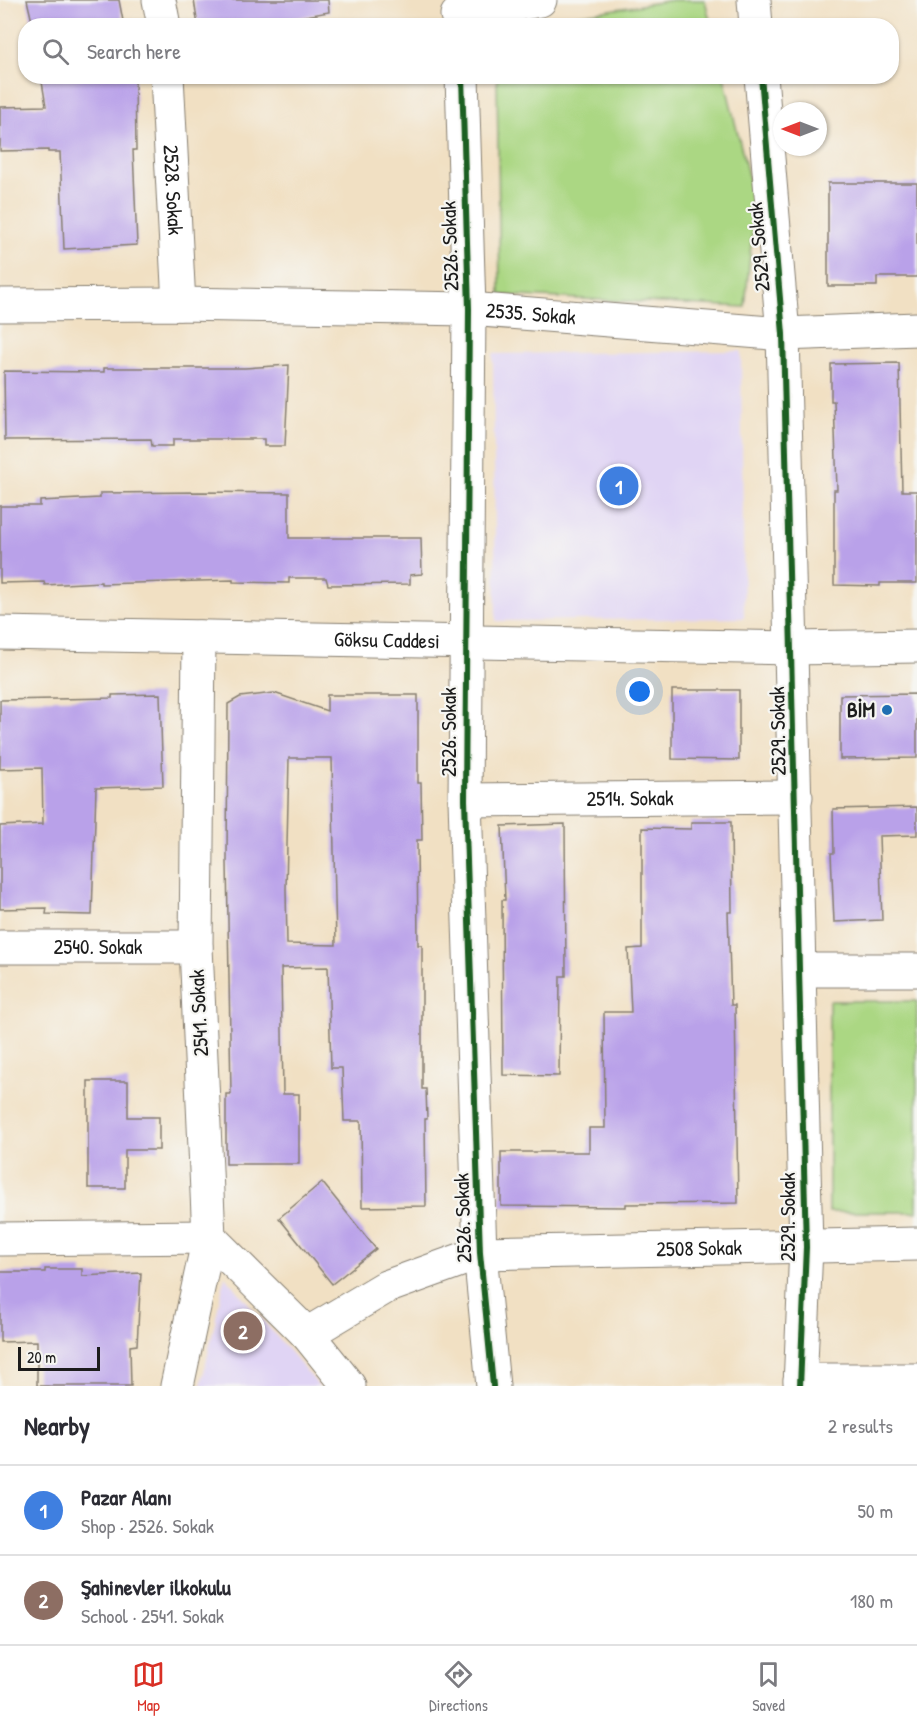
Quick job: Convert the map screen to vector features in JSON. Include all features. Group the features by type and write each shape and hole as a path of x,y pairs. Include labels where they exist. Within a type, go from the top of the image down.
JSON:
{"street":[{"path":"159,0 162,18"},
{"path":"457,14 540,0"},
{"path":"754,0 755,18"},
{"name":"2528. Sokak","path":"167,84 179,304"},
{"name":"2526. Sokak","path":"462,84 469,309 465,800 480,1253 493,1386"},
{"name":"2529. Sokak","path":"762,84 783,334 806,1247 800,1383"},
{"name":"2535. Sokak","path":"0,305 179,304 469,309 783,334 917,329"},
{"name":"Göksu Caddesi","path":"0,633 792,648 917,646"},
{"name":"2541. Sokak","path":"177,1386 209,1237 196,947 199,637"},
{"name":"2514. Sokak","path":"465,800 796,797"},
{"name":"2540. Sokak","path":"0,947 196,947"},
{"path":"800,970 917,970"},
{"path":"0,1239 209,1237 307,1334 350,1386"},
{"name":"2508 Sokak","path":"307,1334 386,1287 480,1253 917,1244"},
{"path":"800,1383 917,1380"}],"shaded area":[{"path":"741,351 744,618 496,621 493,354"},
{"path":"225,1276 319,1386 201,1386"}],"green space":[{"path":"673,0 705,0 709,18 560,18"},
{"path":"497,84 726,84 755,204 745,307 500,295"},
{"path":"829,1001 917,1001 917,1212 829,1212"}],"building":[{"path":"27,0 119,0 122,18 31,18"},
{"path":"194,0 328,0 329,12 295,18 197,18"},
{"path":"42,84 135,84 136,150 133,150 137,245 64,249 60,152 0,151 0,107 46,106"},
{"path":"828,183 917,183 917,277 877,277 877,286 828,286"},
{"path":"899,363 902,491 917,491 917,583 880,583 880,586 834,585 834,490 837,490 831,364"},
{"path":"289,365 285,446 264,446 264,439 173,439 173,446 152,446 151,439 5,440 4,371 104,372 104,368 245,368"},
{"path":"100,493 289,493 289,538 421,538 422,574 410,575 410,584 328,585 326,578 289,578 289,583 233,582 233,580 45,585 44,582 0,583 0,506 40,506 40,501 100,498"},
{"path":"672,690 739,690 739,760 672,759"},
{"path":"274,693 327,711 327,695 418,695 418,783 421,783 422,840 417,840 418,945 422,945 422,1089 426,1089 427,1119 425,1119 426,1206 362,1207 361,1121 344,1121 342,1068 331,1068 328,967 281,968 283,1094 299,1094 299,1164 226,1164 226,1094 231,1094 227,862 228,704 240,697","holes":["289,758 332,758 336,945 287,944"]},
{"path":"160,694 163,786 96,788 92,915 46,914 47,908 0,909 0,826 43,824 42,768 0,769 0,700 112,698 112,695"},
{"path":"917,694 917,758 840,759 840,695"},
{"path":"917,807 917,835 879,836 882,920 834,922 831,853 834,853 833,809"},
{"path":"691,822 731,822 732,912 728,912 731,1005 735,1005 738,1203 626,1204 626,1207 501,1206 501,1152 589,1152 589,1128 605,1128 604,1012 631,1012 628,949 642,948 642,828 691,829"},
{"path":"565,824 566,976 560,976 559,1076 503,1075 502,900 505,900 502,826"},
{"path":"88,1081 128,1081 128,1117 159,1117 159,1150 125,1150 125,1188 88,1188"},
{"path":"322,1182 376,1249 332,1284 279,1218"},
{"path":"45,1269 82,1269 82,1276 141,1273 137,1345 130,1346 131,1386 37,1386 37,1341 0,1342 0,1272 45,1272"}],"cycle path":[{"path":"462,84 469,309 465,800 480,1253 493,1386"},
{"path":"762,84 783,334 806,1247 800,1386"}],"place":[{"name":"Pazar Alanı","path":"619,486"},
{"name":"BİM","path":"887,710"},
{"name":"Şahinevler ilkokulu","path":"243,1331"}]}
